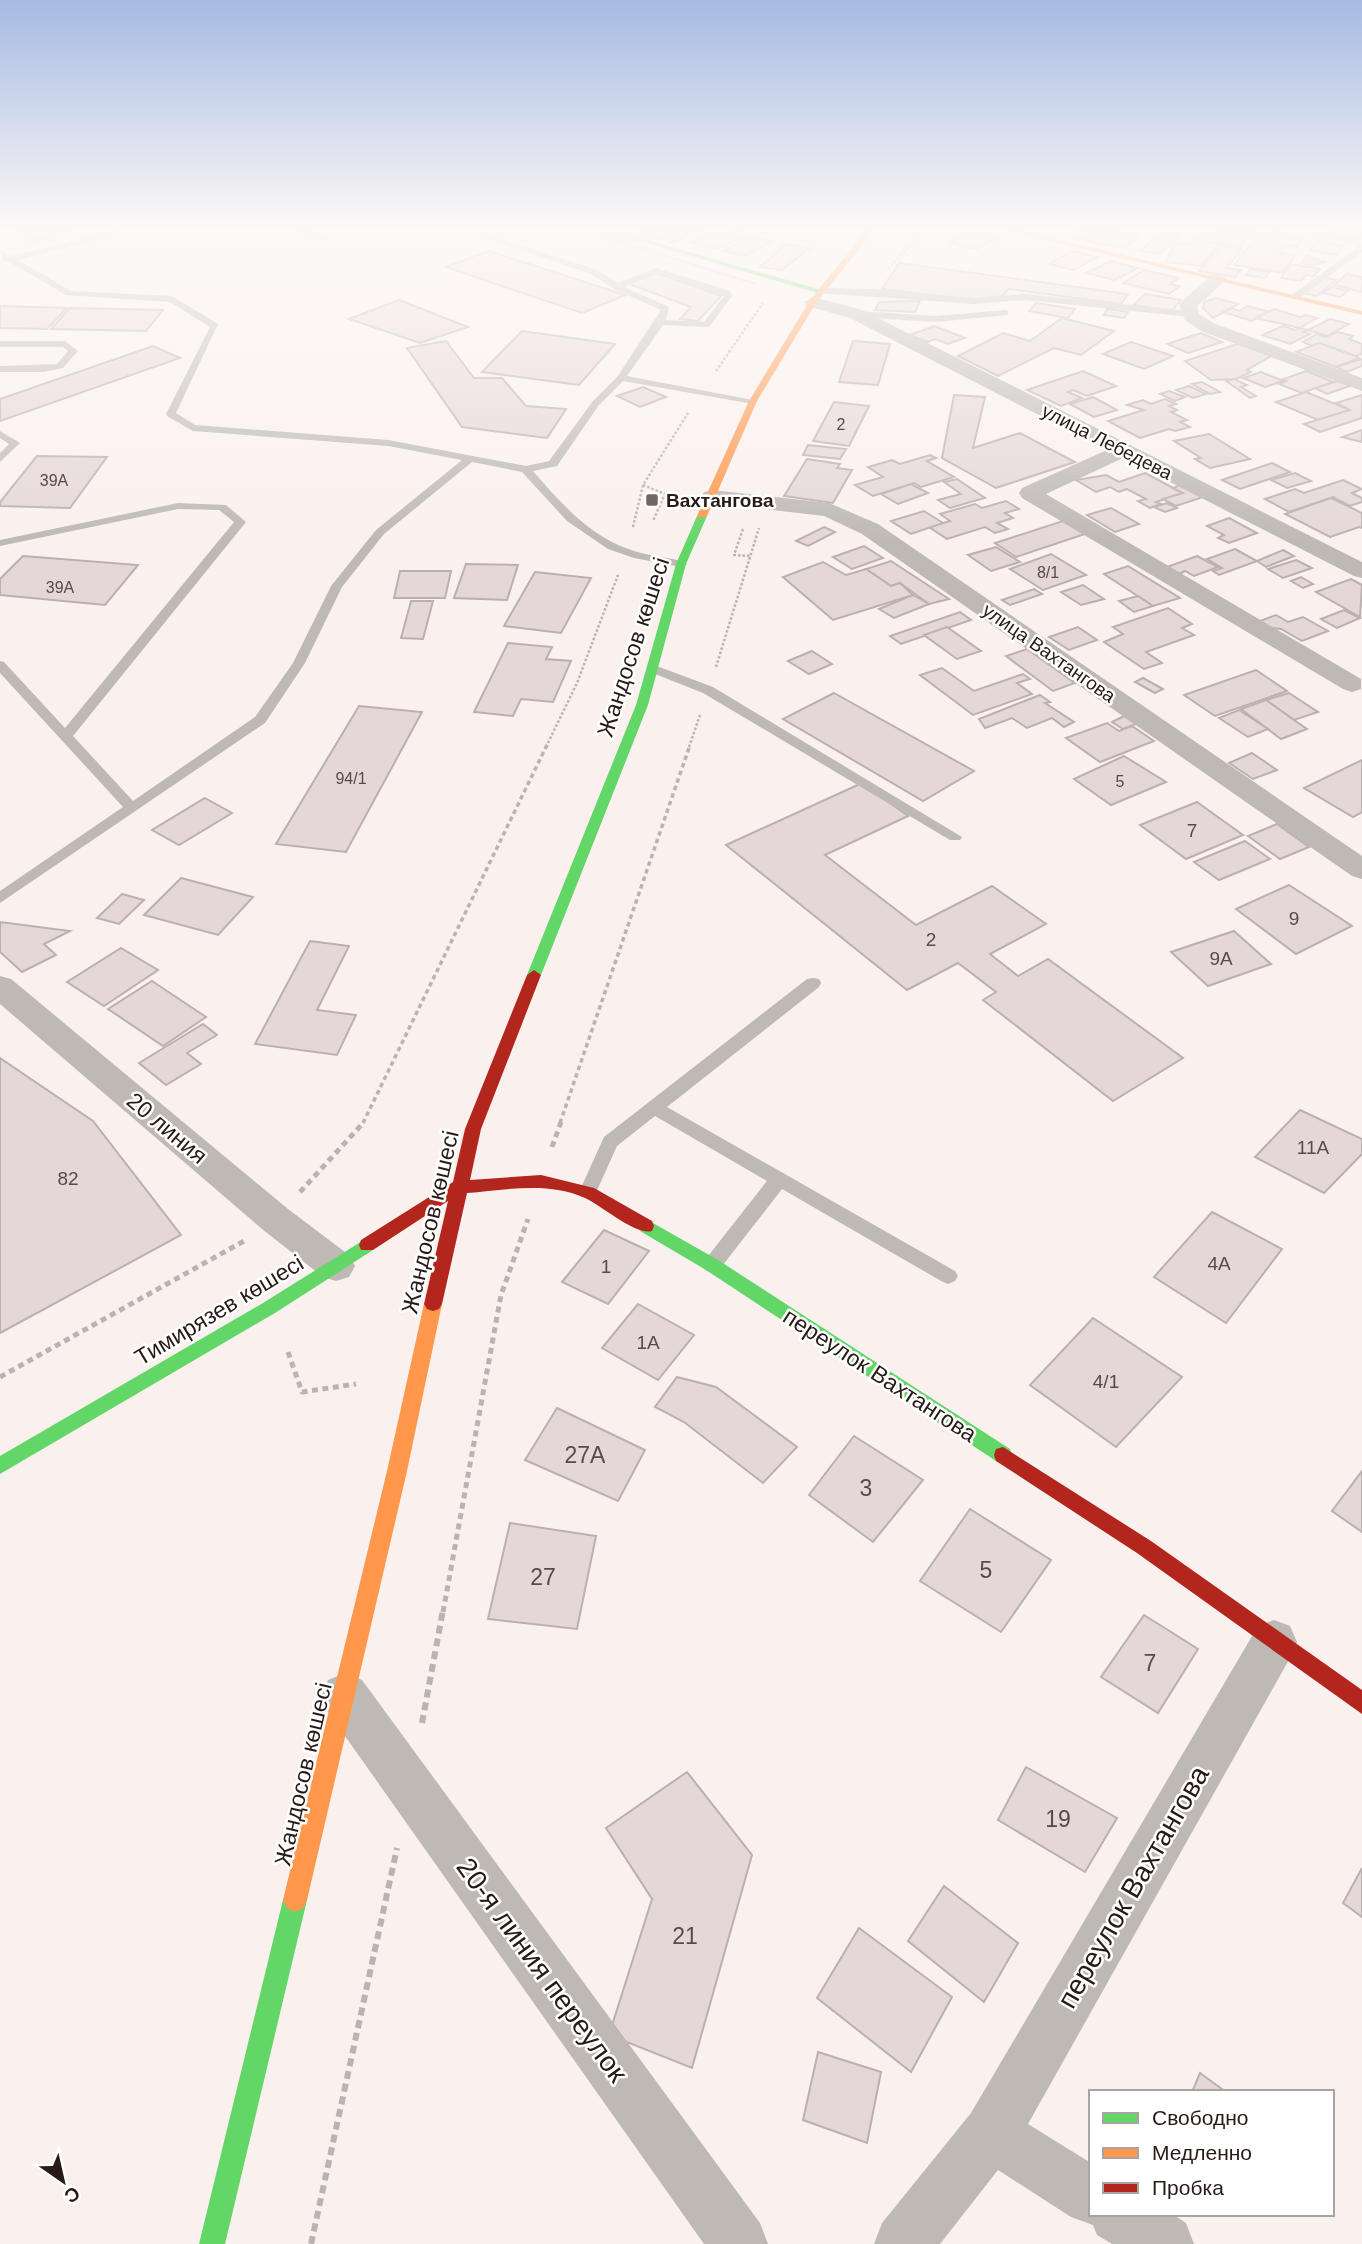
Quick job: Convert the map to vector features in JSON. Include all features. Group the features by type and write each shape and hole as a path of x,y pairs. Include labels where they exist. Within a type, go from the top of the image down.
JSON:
{"main road":[{"name":"Жандосов көшесі","path":"212,2244 345,1696 421,1371 457,1186 474,1129 654,669 681,564 753,401 793,336"},
{"name":"переулок Вахтангова","path":"457,1186 541,1181 588,1192 712,1265 1144,1547 1362,1703"},
{"name":"Тимирязев көшесі","path":"0,1465 336,1266 457,1186"}],"street":[{"name":"улица Лебедева","path":"899,336 1362,571"},
{"path":"1231,336 1362,386"},
{"path":"1123,450 1030,493 1352,684"},
{"name":"улица Вахтангова","path":"712,497 829,510 870,529 1362,870"},
{"name":"20 линия","path":"0,987 275,1219 336,1266"},
{"name":"переулок Вахтангова","path":"991,2133 1274,1642"},
{"name":"20-я линия переулок","path":"345,1696 740,2244"},
{"path":"903,2244 991,2133 1089,2196"},
{"path":"1121,2216 1165,2244"}],"lane":[{"path":"210,336 171,414 193,428 388,443 526,469 553,464 596,404 621,378 626,366 651,336"},
{"path":"0,344 65,344 73,351 60,366 44,369 0,369"},
{"path":"621,378 753,401"},
{"path":"0,434 15,443 0,459"},
{"path":"0,898 260,720 299,663 337,586 380,532 472,457"},
{"path":"526,469 572,522 600,541 627,553 681,564"},
{"path":"0,543 178,506 222,507 240,522 65,737"},
{"path":"0,665 132,808"},
{"path":"654,669 708,690 955,837"},
{"path":"588,1192 610,1142 813,983"},
{"path":"654,1107 948,1276"},
{"path":"712,1265 779,1179"}],"path":[{"path":"0,1377 237,1246 275,1219 365,1121 577,683 627,553 643,485 701,391 740,336"},
{"path":"643,485 665,494 653,521"},
{"path":"311,2244 410,1788 501,1294 708,690 767,502"},
{"path":"743,528 734,555 750,556"},
{"path":"288,1352 302,1392 356,1384"}],"building":[{"path":"398,336 442,336 420,343"},
{"path":"517,336 556,336 615,344 579,385 482,372"},
{"path":"912,336 965,338 948,344 935,339 928,342"},
{"path":"998,336 1012,336 1030,341 1037,336 1108,336 1081,355 1054,348 998,376 958,356"},
{"path":"1193,336 1207,336 1222,342 1188,353 1167,344"},
{"path":"1264,336 1307,336 1290,344"},
{"path":"1314,336 1353,336 1349,339 1362,344 1362,354 1355,356 1319,343 1312,346 1303,342"},
{"path":"446,341 474,378 502,378 526,406 566,409 547,438 462,427 407,348"},
{"path":"853,341 890,344 878,385 839,382"},
{"path":"1131,342 1173,356 1144,369 1103,354"},
{"path":"1319,343 1359,358 1336,367 1296,352"},
{"path":"1237,344 1273,355 1247,370 1251,372 1236,379 1211,380 1185,361"},
{"path":"153,346 180,358 0,421 0,399"},
{"path":"1362,359 1362,366 1347,372 1336,367"},
{"path":"1083,371 1116,386 1087,396 1073,390 1068,392 1082,398 1061,406 1027,390"},
{"path":"1306,371 1333,382 1302,393 1279,384 1286,381 1281,380"},
{"path":"1261,372 1283,381 1265,387 1243,378"},
{"path":"1234,379 1247,385 1241,387 1256,396 1250,398 1226,381"},
{"path":"1338,381 1350,386 1327,394 1315,388"},
{"path":"1202,382 1220,392 1210,394 1192,384"},
{"path":"1189,386 1206,394 1193,398 1176,390"},
{"path":"643,387 666,397 640,407 617,396"},
{"path":"1169,391 1185,397 1175,401 1160,394"},
{"path":"1306,392 1350,410 1318,420 1276,402"},
{"path":"954,395 985,397 973,448 1020,433 1075,462 996,488 942,458"},
{"path":"1362,395 1362,418 1320,432 1304,424 1350,410 1336,403"},
{"path":"1093,397 1117,410 1094,417 1070,404"},
{"path":"1165,399 1176,404 1169,406 1177,410 1171,412 1187,420 1180,422 1190,427 1175,431 1169,429 1140,438 1108,421 1144,410 1127,405 1143,400 1151,404"},
{"path":"834,402 869,406 849,446 813,441"},
{"path":"1362,430 1362,442 1342,437"},
{"path":"1209,434 1250,459 1210,468 1195,459 1201,458 1174,441"},
{"path":"808,445 846,449 840,459 803,455"},
{"path":"930,455 936,458 927,461 954,477 921,487 914,483 873,496 855,485 883,477 868,467 892,460 900,464"},
{"path":"37,456 107,457 70,508 0,506 0,502"},
{"path":"807,459 840,464 837,468 852,470 833,503 784,496"},
{"path":"1272,463 1290,472 1240,489 1222,480"},
{"path":"1145,473 1183,493 1156,502 1161,504 1150,508 1138,501 1146,499 1127,489 1119,492 1110,487 1096,492 1076,480 1106,475 1119,482"},
{"path":"1295,473 1311,481 1287,488 1271,480"},
{"path":"957,479 985,498 950,508 938,500 961,494 944,482"},
{"path":"1343,480 1362,489 1352,493 1362,498 1362,502 1350,506 1333,497 1289,512 1265,499 1295,489 1304,493"},
{"path":"911,484 928,493 898,504 881,494"},
{"path":"1183,484 1206,496 1176,506 1163,499 1183,493 1173,488"},
{"path":"1331,498 1362,513 1362,528 1330,537 1285,514"},
{"path":"1006,501 1019,509 1005,513 1013,518 997,523 1008,529 995,533 985,527 947,539 929,527 950,521 940,514 975,504 982,508"},
{"path":"1167,503 1177,508 1165,512 1154,507"},
{"path":"1111,508 1139,524 1115,532 1087,515"},
{"path":"924,511 943,523 911,534 891,521"},
{"path":"1229,518 1257,533 1229,543 1218,538 1224,535 1207,526"},
{"path":"1063,521 1085,534 1016,557 995,543"},
{"path":"824,527 835,532 808,546 796,541"},
{"path":"864,546 883,558 852,569 833,557"},
{"path":"996,547 1020,562 991,571 968,555"},
{"path":"1235,549 1257,561 1219,575 1213,571 1222,568 1207,559"},
{"path":"1283,550 1294,556 1266,567 1257,561"},
{"path":"1051,554 1086,575 1043,590 1010,569"},
{"path":"23,556 138,565 105,605 0,595 0,579"},
{"path":"1197,556 1218,567 1194,576 1185,571 1179,574 1167,567"},
{"path":"1296,560 1312,568 1283,578 1268,569"},
{"path":"891,561 949,599 929,604 900,583 891,586 866,569"},
{"path":"823,562 846,575 866,569 891,586 900,583 913,595 833,620 783,577"},
{"path":"466,564 518,565 507,600 454,598"},
{"path":"1128,566 1180,598 1153,606 1104,574"},
{"path":"400,571 451,571 445,598 394,598"},
{"path":"535,572 591,578 561,633 504,626"},
{"path":"1301,577 1313,584 1303,588 1291,581"},
{"path":"1351,579 1362,585 1360,617 1316,592"},
{"path":"1083,585 1104,599 1081,605 1061,592"},
{"path":"1034,589 1042,594 1010,605 1002,600"},
{"path":"913,595 929,604 894,618 879,609"},
{"path":"1138,596 1153,606 1134,612 1119,601"},
{"path":"411,601 433,601 423,639 401,638"},
{"path":"1168,608 1192,624 1182,628 1194,635 1146,652 1162,663 1144,669 1104,642 1123,634 1113,627"},
{"path":"1344,610 1360,618 1337,628 1321,619"},
{"path":"960,612 971,620 901,644 890,636"},
{"path":"1276,615 1288,622 1303,617 1328,631 1302,641 1281,629 1262,627 1255,623"},
{"path":"947,627 981,651 957,659 924,635"},
{"path":"1078,627 1097,640 1069,650 1049,637"},
{"path":"508,643 552,647 546,659 571,661 553,702 521,699 513,716 474,712"},
{"path":"1027,649 1075,683 1053,691 1006,656"},
{"path":"812,651 832,664 809,674 788,661"},
{"path":"942,668 974,691 1023,674 1030,679 1017,683 1032,694 973,715 920,675"},
{"path":"1256,670 1287,691 1215,716 1184,695"},
{"path":"1143,678 1163,689 1155,693 1135,682"},
{"path":"834,693 974,771 923,801 783,719"},
{"path":"1289,693 1318,712 1294,720 1266,700"},
{"path":"1040,695 1050,702 1045,703 1074,722 1064,727 1052,718 1027,728 1012,718 985,728 979,719"},
{"path":"1266,700 1307,729 1281,739 1241,709"},
{"path":"359,706 422,712 346,852 276,844"},
{"path":"1239,710 1268,729 1248,737 1219,718"},
{"path":"1124,716 1136,724 1123,729 1112,722"},
{"path":"1107,723 1119,731 1132,726 1154,741 1100,762 1066,738"},
{"path":"1252,753 1277,770 1253,779 1229,763"},
{"path":"1124,756 1166,782 1111,805 1074,779"},
{"path":"1362,760 1362,812 1353,817 1304,788"},
{"path":"862,783 908,816 825,855 916,925 992,886 1046,924 990,954 1018,976 1048,959 1183,1058 1113,1101 983,1000 996,992 958,963 907,990 726,845"},
{"path":"205,798 232,813 179,845 152,830"},
{"path":"1197,802 1243,835 1186,859 1140,825"},
{"path":"1277,824 1309,847 1280,859 1248,836"},
{"path":"1245,841 1270,859 1219,880 1194,862"},
{"path":"181,878 253,897 218,935 144,915"},
{"path":"1289,885 1352,926 1296,954 1236,909"},
{"path":"122,894 144,900 119,924 97,918"},
{"path":"0,922 70,931 44,944 56,955 22,972 0,952"},
{"path":"1234,931 1271,964 1208,986 1171,952"},
{"path":"310,941 349,946 317,1010 356,1015 337,1055 255,1044"},
{"path":"121,948 158,970 104,1006 67,982"},
{"path":"152,981 206,1017 163,1046 108,1009"},
{"path":"203,1024 217,1035 187,1053 201,1064 166,1085 139,1063"},
{"path":"0,1058 93,1121 181,1235 0,1333"},
{"path":"1300,1110 1362,1139 1362,1154 1324,1193 1255,1157"},
{"path":"1212,1212 1282,1249 1226,1323 1154,1277"},
{"path":"604,1230 649,1251 608,1304 562,1282"},
{"path":"638,1304 694,1335 658,1380 602,1348"},
{"path":"1093,1318 1182,1377 1116,1447 1030,1385"},
{"path":"677,1377 716,1387 797,1447 763,1483 684,1422 655,1407"},
{"path":"557,1408 645,1450 618,1501 525,1460"},
{"path":"854,1436 923,1480 873,1542 809,1495"},
{"path":"1362,1471 1362,1532 1332,1511"},
{"path":"970,1509 1051,1560 1001,1632 920,1581"},
{"path":"510,1523 596,1536 577,1629 488,1619"},
{"path":"1144,1615 1198,1649 1158,1713 1101,1677"},
{"path":"1026,1767 1117,1818 1085,1872 998,1820"},
{"path":"687,1772 752,1855 692,2068 609,2035 652,1899 606,1828"},
{"path":"1362,1868 1362,1917 1343,1903"},
{"path":"944,1886 1018,1943 984,2002 908,1941"},
{"path":"859,1928 952,1997 911,2072 817,1998"},
{"path":"818,2052 881,2072 867,2143 803,2120"},
{"path":"1200,2073 1223,2090 1193,2090"}],"traffic: fast":[{"path":"534,975 642,705 681,564 702,516"},
{"path":"646,1226 712,1265 1003,1455"},
{"path":"0,1466 269,1308 367,1245"},
{"path":"212,2244 295,1900"}],"traffic: slow":[{"path":"702,516 753,401 793,336"},
{"path":"295,1900 397,1471 433,1304"}],"traffic: jam":[{"path":"433,1304 473,1129 534,975"},
{"path":"367,1245 457,1187 541,1181 588,1192 646,1226"},
{"path":"1003,1455 1144,1547 1362,1703"}],"place":[{"name":"Вахтангова","path":"652,500"}]}
